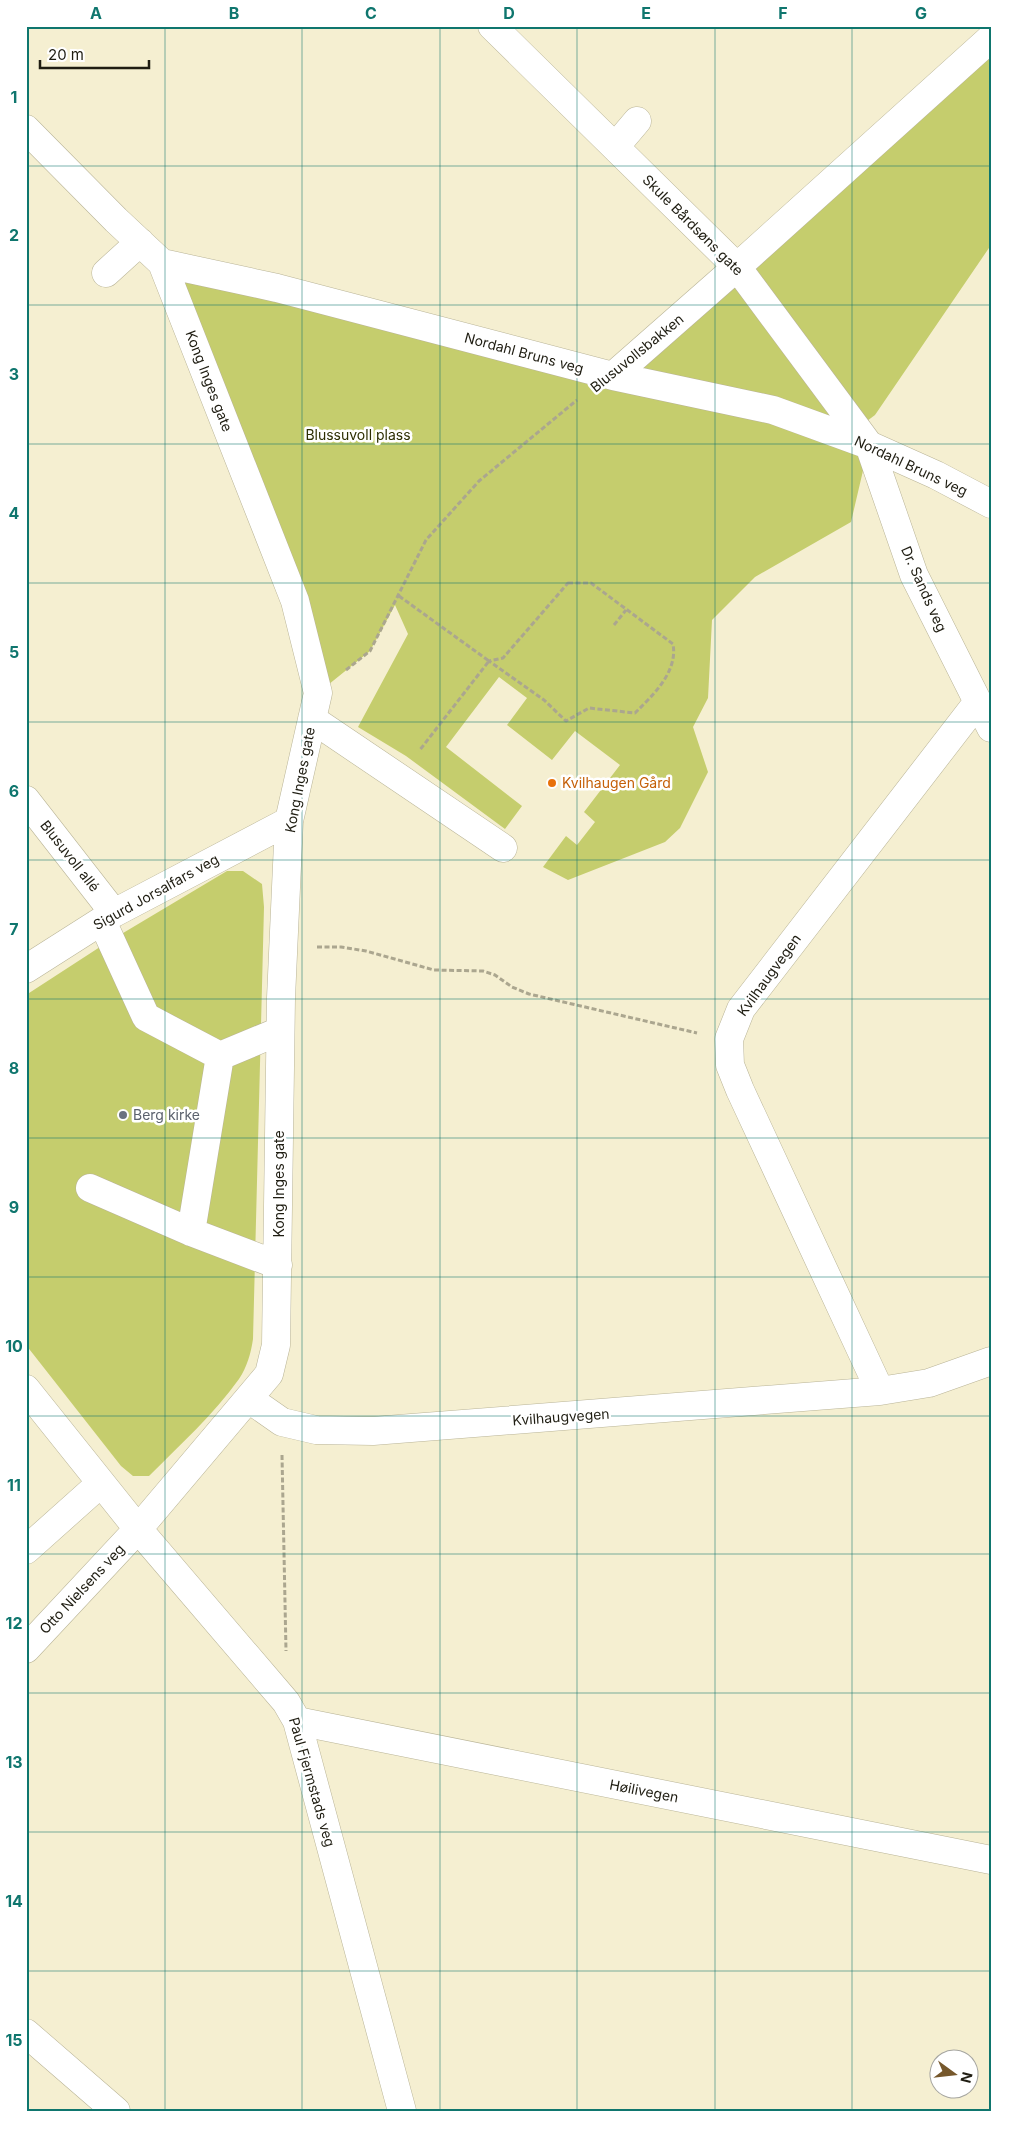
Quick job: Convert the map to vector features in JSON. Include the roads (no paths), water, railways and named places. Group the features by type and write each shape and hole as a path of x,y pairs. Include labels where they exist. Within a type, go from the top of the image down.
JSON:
{"street":[{"name":"Skule Bårdsøns gate","path":"492,26 737,268 870,445"},
{"name":"Blusuvollsbakken","path":"612,376 737,268 991,38"},
{"path":"615,147 637,121"},
{"name":"Kong Inges gate","path":"26,129 162,263 295,601 315,706 289,821 280,1031 276,1345 269,1374 138,1529"},
{"path":"106,273 140,242"},
{"name":"Nordahl Bruns veg","path":"162,263 277,288 612,376 773,410 870,445 936,475 991,504"},
{"name":"Dr. Sands veg","path":"870,445 914,575 976,703 991,728"},
{"name":"Kvilhaugvegen","path":"880,1391 740,1090 730,1065 729,1039 741,1009 976,703"},
{"path":"315,706 398,777 503,848"},
{"name":"Blusuvoll allé","path":"26,800 108,917 146,1017 220,1056"},
{"name":"Sigurd Jorsalfars veg","path":"26,969 108,917 289,821"},
{"path":"192,1232 220,1056 280,1031"},
{"path":"90,1188 192,1232 278,1265"},
{"name":"Kvilhaugvegen","path":"249,1399 282,1422 316,1430 373,1431 880,1391 929,1383 991,1361"},
{"name":"Paul Fjermstads veg","path":"26,1389 138,1529 291,1712 402,2111"},
{"path":"26,1550 102,1483"},
{"name":"Otto Nielsens veg","path":"26,1649 138,1529"},
{"name":"Høilivegen","path":"291,1712 991,1860"},
{"path":"26,2033 116,2111"}],"place":[{"name":"Kvilhaugen Gård","path":"552,783"},
{"name":"Berg kirke","path":"123,1115"}],"park label":[{"name":"Blussuvoll plass","path":"358,435"}]}
